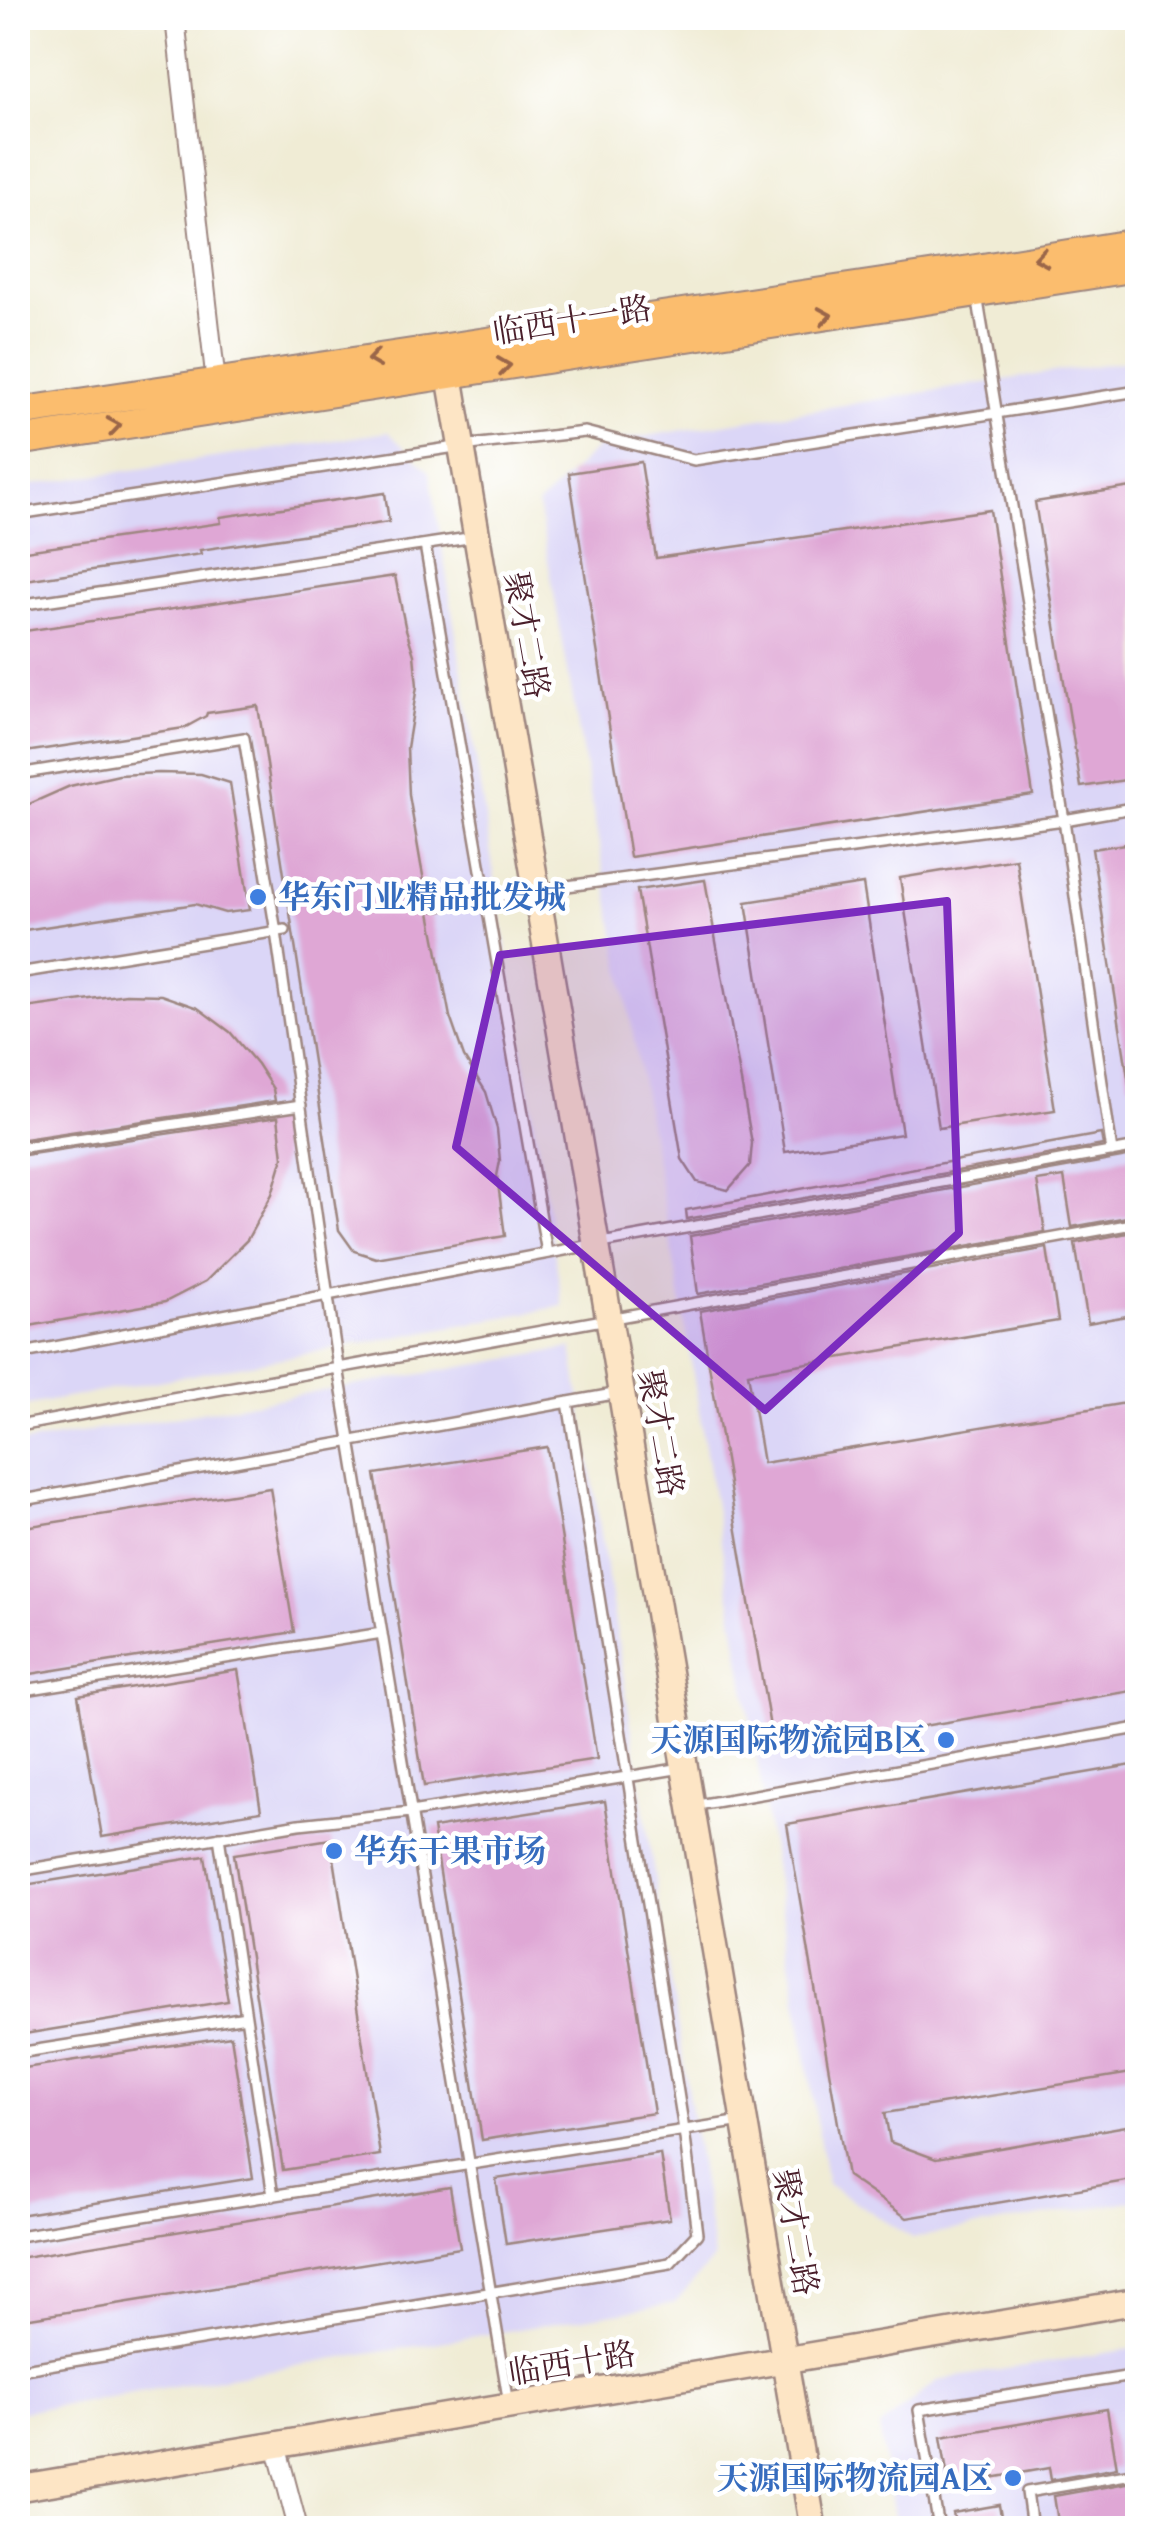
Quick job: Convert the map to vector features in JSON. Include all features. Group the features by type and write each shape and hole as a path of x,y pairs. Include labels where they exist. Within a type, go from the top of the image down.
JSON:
{"main road":[{"name":"临西十一路","path":"18,442 448,361 1138,242"},
{"name":"临西十一路","path":"18,412 216,383 448,361 1138,268"}],"street":[{"path":"175,18 216,383"},
{"name":"聚才二路","path":"448,361 813,2528"},
{"name":"临西十路","path":"18,2488 1138,2301"},
{"path":"276,2445 298,2528"}],"lane":[{"path":"976,292 1064,820 1112,1152"},
{"path":"18,514 462,446 584,432 694,460 1138,391"},
{"path":"18,605 477,537"},
{"path":"425,545 547,1253"},
{"path":"18,774 244,738 281,931 300,1105 338,1367 509,2406"},
{"path":"437,906 1138,807"},
{"path":"18,973 281,931"},
{"path":"18,1148 300,1105"},
{"path":"18,1354 547,1253 1138,1147"},
{"path":"18,1426 1138,1222"},
{"path":"18,1501 622,1393"},
{"path":"18,2370 670,2263 696,2234 684,2130 568,1402"},
{"path":"18,1691 382,1633"},
{"path":"692,1806 1138,1728"},
{"path":"18,1852 19,1870 685,1767"},
{"path":"219,1837 273,2196"},
{"path":"18,2053 246,2017"},
{"path":"18,2236 744,2120"},
{"path":"939,2528 919,2410 1138,2375"},
{"path":"1032,2528 1027,2492 1138,2473"}],"highlighted area":[{"path":"947,901 959,1233 765,1410 456,1147 500,955"}],"shaded area":[{"path":"1137,359 1137,2200 912,2238 827,2184 680,1295 538,505 602,443"},
{"name":"华东门业精品批发城","path":"388,432 430,472 563,1306 18,1407 18,487"},
{"name":"华东干果市场","path":"572,1348 714,2258 675,2303 18,2412 18,1444"},
{"name":"天源国际物流园A区","path":"1137,2348 1137,2528 896,2528 879,2427 939,2380"}],"building":[{"path":"641,462 656,558 990,510 1033,795 630,857 569,473"},
{"path":"1138,486 1138,778 1081,787 1035,502"},
{"path":"385,493 389,522 18,581 18,552 221,523 220,517"},
{"path":"395,576 414,655 417,686 407,748 409,795 450,1017 464,1057 486,1092 497,1129 497,1176 505,1236 376,1258 354,1251 339,1230 258,706 207,713 184,728 18,753 18,632"},
{"path":"201,774 230,783 250,910 225,913 195,904 18,931 18,809 70,786 119,775"},
{"path":"1138,842 1138,1084 1129,1084 1092,849"},
{"path":"1016,859 1055,1110 939,1128 900,878"},
{"path":"705,880 752,1143 750,1165 728,1190 697,1182 682,1159 637,890"},
{"path":"863,884 902,1134 785,1152 746,902"},
{"path":"126,994 161,995 198,1008 230,1032 257,1064 273,1089 275,1101 18,1140 18,1009"},
{"path":"278,1117 283,1157 272,1194 247,1240 206,1281 165,1302 18,1328 18,1156"},
{"path":"1101,1134 1103,1145 687,1219 686,1210"},
{"path":"1138,1155 1138,1215 1072,1227 1064,1177 1037,1181 1045,1232 698,1294 690,1236"},
{"path":"1138,1231 1138,1314 1088,1323 1075,1243"},
{"path":"1047,1248 1058,1321 748,1373 763,1463 1138,1401 1138,1690 774,1751 700,1311"},
{"path":"547,1447 597,1759 424,1786 375,1474"},
{"path":"270,1488 294,1632 18,1676 18,1528"},
{"path":"238,1670 261,1811 102,1837 78,1696"},
{"path":"1138,1764 1138,2072 885,2113 890,2142 936,2159 1138,2124 1138,2179 907,2218 847,2176 787,1824"},
{"path":"605,1801 654,2113 482,2140 433,1828"},
{"path":"331,1839 380,2155 283,2170 234,1854"},
{"path":"205,1856 228,2001 18,2035 18,1886"},
{"path":"231,2036 253,2178 18,2215 18,2069"},
{"path":"660,2154 670,2219 506,2244 496,2179"},
{"path":"450,2187 460,2248 18,2320 18,2258"},
{"path":"1107,2409 1117,2468 1051,2480 1049,2468 949,2485 941,2437"},
{"path":"1138,2481 1138,2528 1059,2528 1054,2496"},
{"path":"999,2505 1003,2528 956,2528 953,2513"}],"place":[{"name":"华东门业精品批发城","path":"258,897"},
{"name":"天源国际物流园B区","path":"946,1740"},
{"name":"华东干果市场","path":"334,1851"},
{"name":"天源国际物流园A区","path":"1013,2478"}]}
